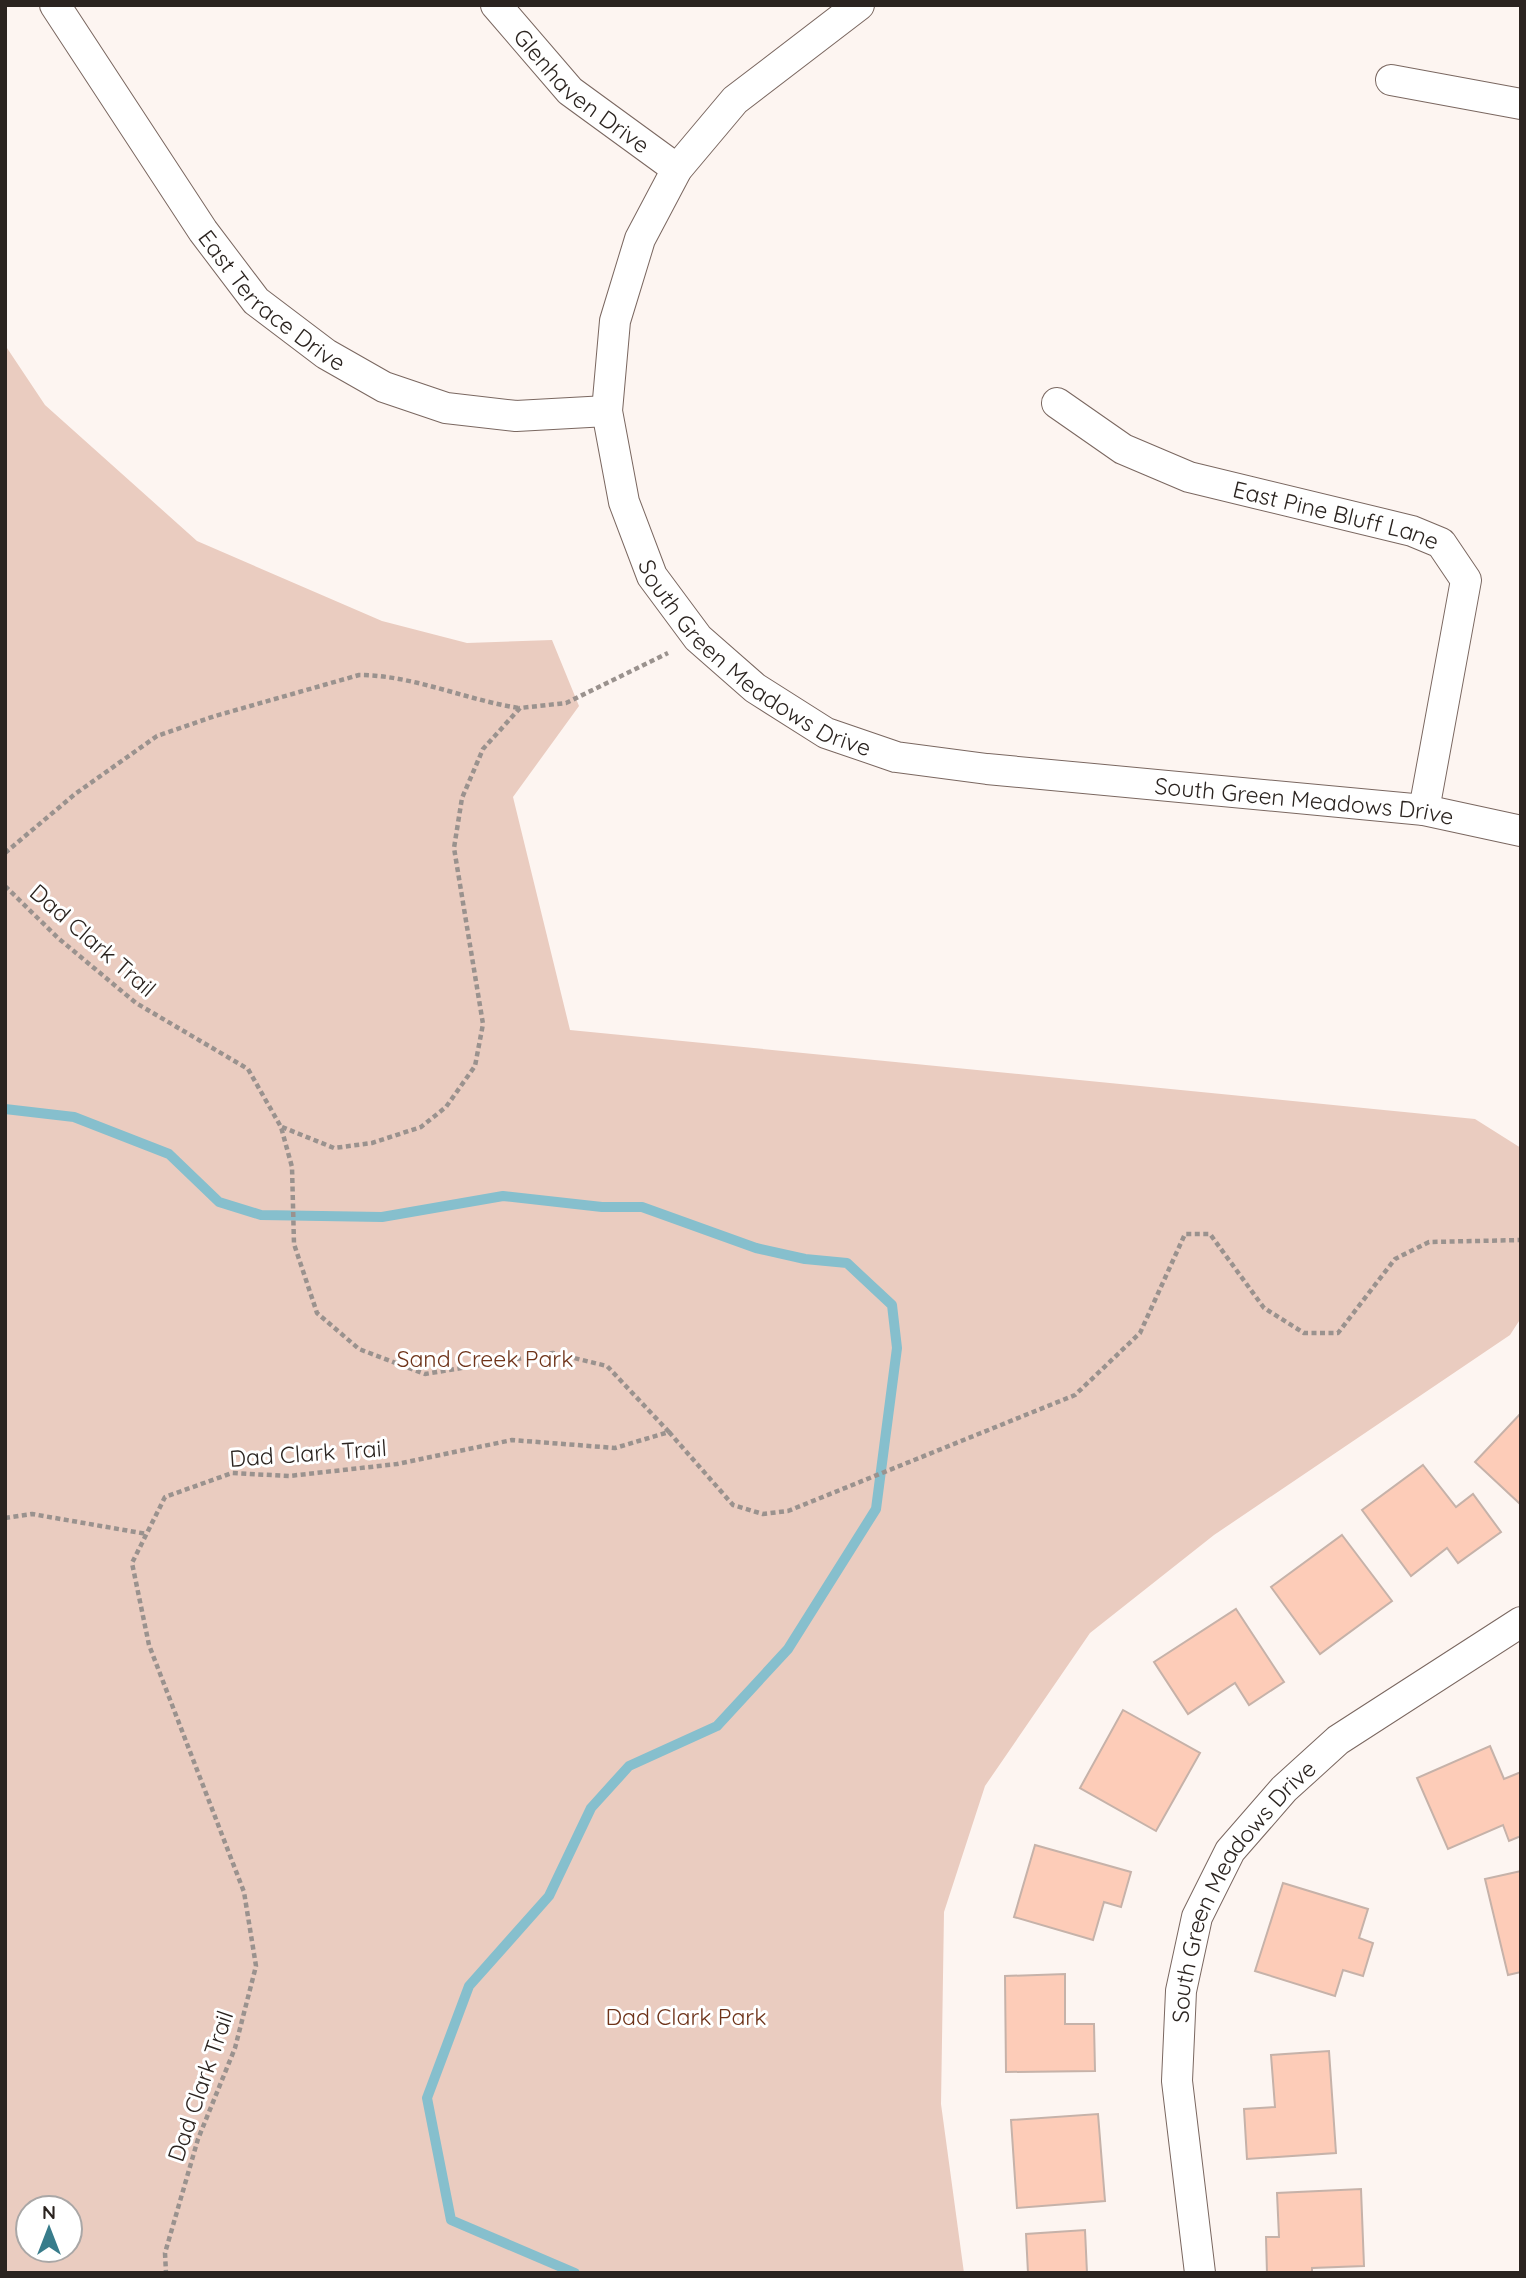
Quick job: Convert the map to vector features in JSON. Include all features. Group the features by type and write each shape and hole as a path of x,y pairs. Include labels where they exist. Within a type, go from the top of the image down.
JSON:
{"street":[{"name":"East Terrace Drive","path":"55,5 203,231 256,301 326,354 384,387 446,408 516,416 607,411"},
{"name":"Glenhaven Drive","path":"496,5 570,91 677,169"},
{"name":"South Green Meadows Drive","path":"859,5 735,100 677,169 640,239 615,321 607,411 624,502 652,576 698,638 755,688 826,733 896,757 987,769 1424,810 1521,831"},
{"path":"1391,80 1521,104"},
{"name":"East Pine Bluff Lane","path":"1057,403 1123,449 1189,477 1412,531 1441,543 1466,580 1424,810"},
{"name":"South Green Meadows Drive","path":"1200,2273 1177,2081 1181,1991 1197,1917 1230,1851 1284,1789 1320,1756 1338,1740 1521,1622"}],"path":[{"path":"5,853 75,794 157,736 294,693 359,675 384,675 520,708 566,703 698,638"},
{"path":"281,1127 334,1148 372,1143 421,1127 446,1107 475,1066 483,1024 454,848 462,798 483,749 520,708"},
{"name":"Dad Clark Trail","path":"5,886 58,938 136,1003 248,1069 281,1127 292,1167 294,1242 317,1313 359,1349 425,1374 553,1353 607,1366 669,1432 615,1448 512,1440 397,1464 289,1476 232,1472 165,1497 132,1563 149,1645 244,1892 256,1966 235,2048 195,2151 165,2253 166,2273"},
{"path":"669,1432 733,1505 764,1514 788,1511 1075,1395 1140,1333 1185,1234 1210,1234 1264,1308 1304,1333 1338,1333 1395,1259 1429,1242 1521,1240"},
{"path":"5,1518 32,1514 147,1534"}],"green space":[{"path":"5,345 45,405 197,541 382,621 467,643 552,640 579,706 513,797 570,1030 1475,1119 1521,1148 1521,1318 1510,1335 1214,1535 1090,1633 985,1786 944,1912 941,2104 964,2273 5,2273"}],"building":[{"path":"1521,1413 1521,1502 1519,1503 1475,1462"},
{"path":"1423,1465 1456,1507 1473,1494 1501,1532 1458,1563 1447,1548 1411,1576 1362,1510"},
{"path":"1342,1535 1392,1601 1320,1654 1271,1587"},
{"path":"1236,1609 1284,1682 1249,1705 1235,1683 1188,1714 1154,1662"},
{"path":"1123,1710 1200,1753 1156,1831 1080,1788"},
{"path":"1490,1746 1504,1779 1521,1772 1521,1836 1509,1841 1503,1825 1448,1849 1417,1778"},
{"path":"1035,1845 1131,1872 1121,1907 1104,1902 1093,1940 1014,1917"},
{"path":"1521,1871 1521,1972 1508,1975 1485,1879"},
{"path":"1283,1883 1368,1909 1359,1938 1373,1943 1363,1976 1343,1970 1335,1996 1255,1971"},
{"path":"1065,1974 1065,2024 1094,2024 1095,2071 1006,2072 1005,1976"},
{"path":"1329,2051 1336,2153 1247,2159 1244,2109 1275,2107 1271,2055"},
{"path":"1098,2114 1105,2201 1017,2208 1011,2120"},
{"path":"1361,2189 1364,2266 1312,2268 1312,2273 1267,2273 1266,2237 1279,2237 1277,2193"},
{"path":"1085,2230 1087,2273 1028,2273 1026,2234"}],"waterway":[{"path":"5,1109 74,1117 169,1154 219,1202 261,1215 382,1217 503,1196 602,1207 642,1207 756,1248 805,1259 847,1263 892,1305 897,1348 876,1509 788,1649 717,1726 629,1766 591,1808 549,1896 469,1986 427,2098 451,2220 575,2273"}],"park label":[{"name":"Sand Creek Park","path":"485,1358"},
{"name":"Dad Clark Park","path":"686,2016"}]}
